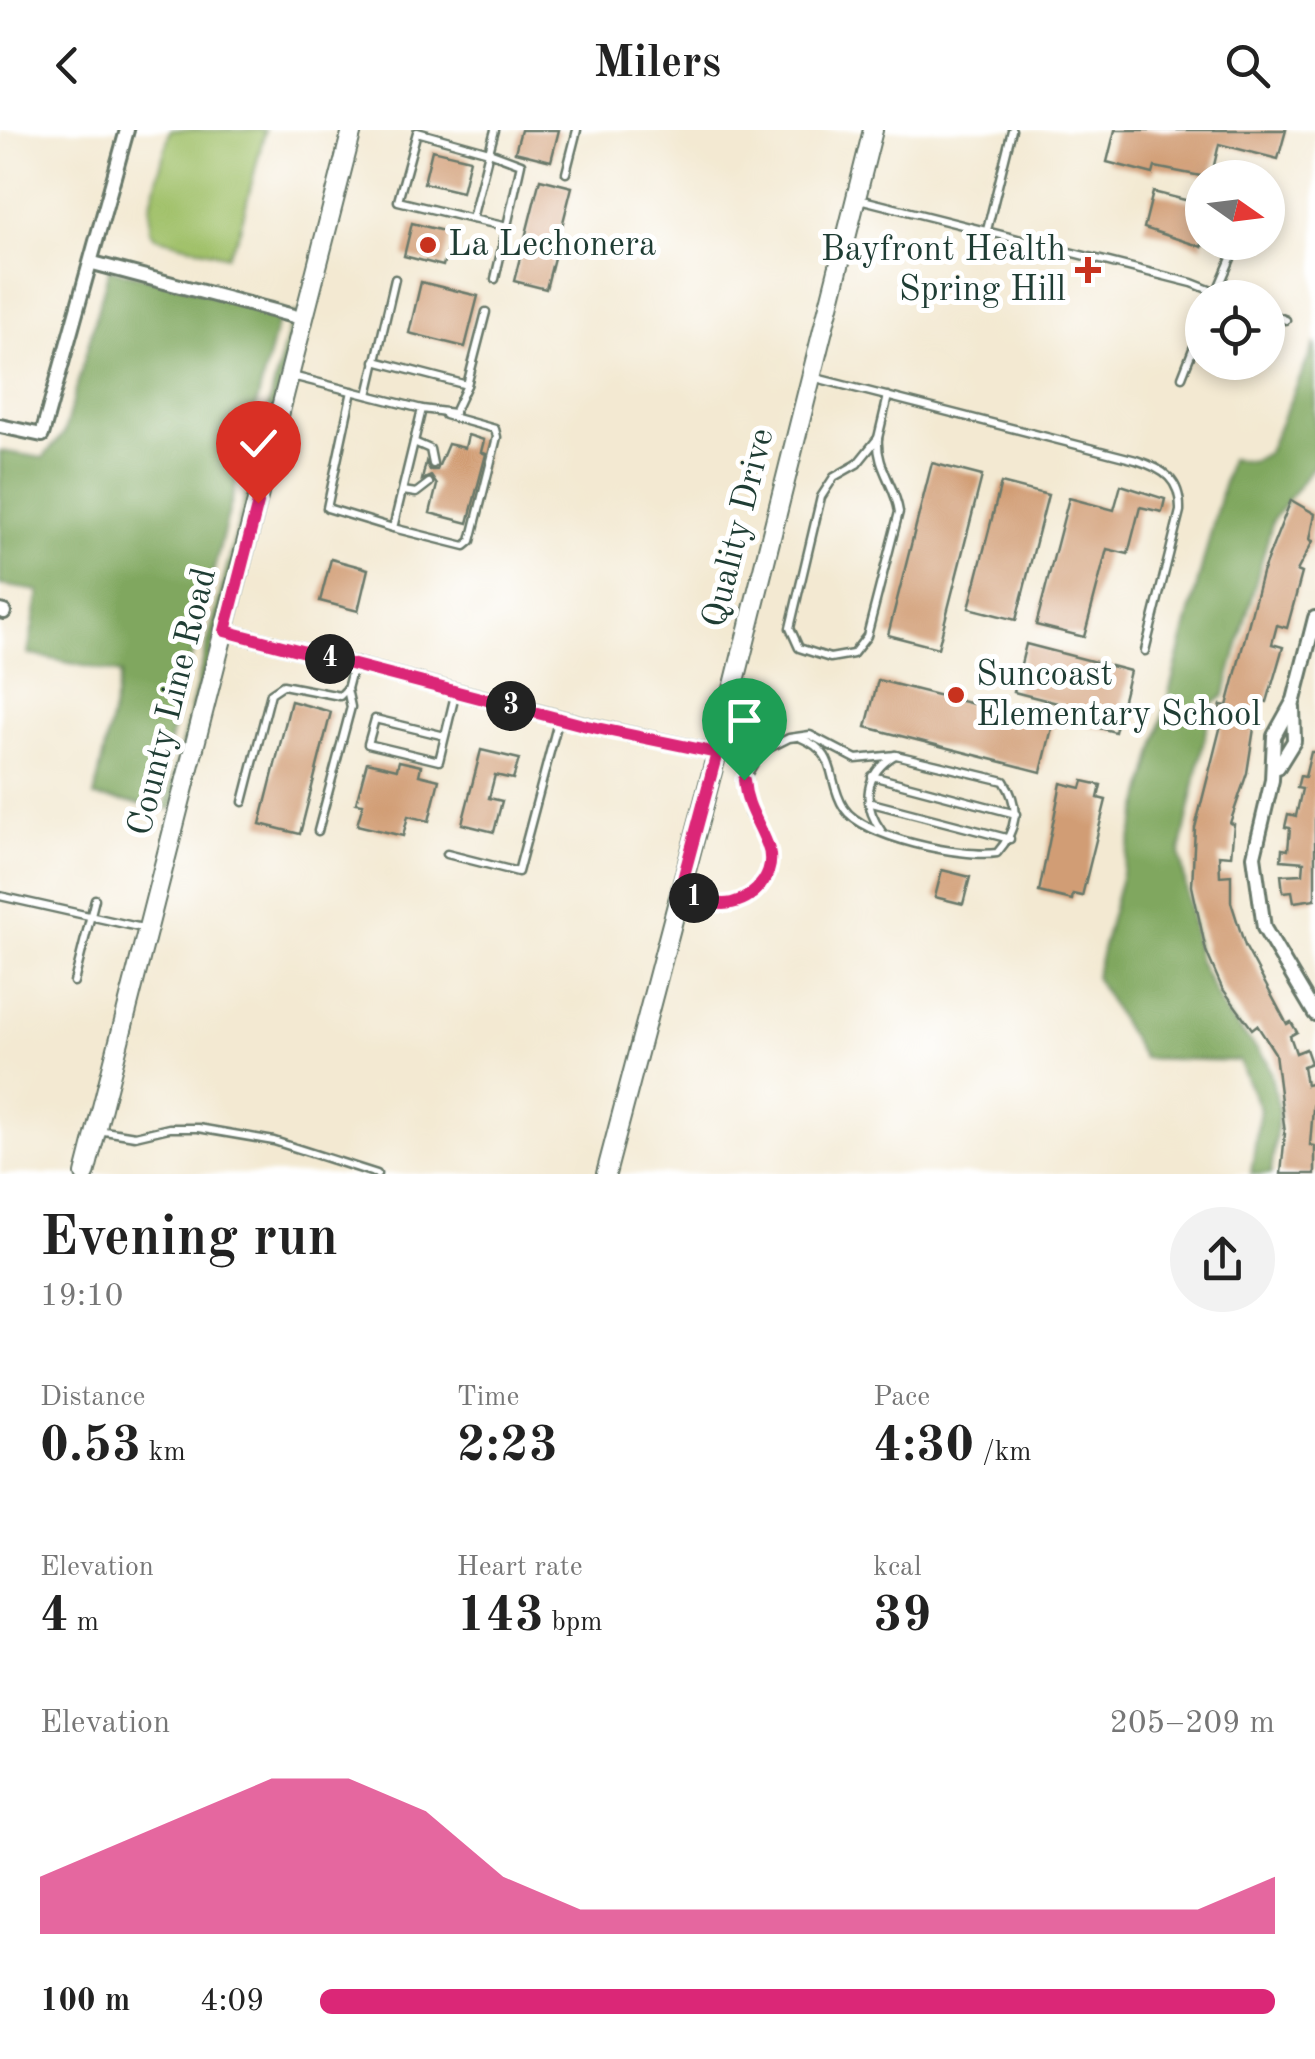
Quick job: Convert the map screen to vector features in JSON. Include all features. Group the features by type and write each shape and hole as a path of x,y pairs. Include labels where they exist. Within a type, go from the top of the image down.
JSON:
{"main road":[{"name":"County Line Road","path":"85,1174 352,130"},
{"name":"Quality Drive","path":"606,1174 717,753 873,130"}],"street":[{"path":"0,426 42,435 127,130"},
{"path":"93,263 306,319"},
{"path":"1315,618 1294,700 1274,736 1272,780 1254,856 1258,903 1274,951 1315,1014"},
{"path":"225,631 559,718 717,753"},
{"path":"1272,780 1295,738 1294,700"}],"lane":[{"path":"472,219 495,130"},
{"path":"566,172 576,130"},
{"path":"986,234 1012,130"},
{"path":"495,279 524,166 415,131 398,200 508,228"},
{"path":"855,198 1185,287"},
{"path":"368,395 395,279"},
{"path":"445,415 458,409 486,312"},
{"path":"376,362 467,385"},
{"path":"1182,378 1185,370"},
{"path":"291,375 445,415 495,429 498,437 471,541 465,546 327,508 352,391"},
{"path":"810,376 1136,460 1168,474 1180,496 1180,511 1145,651"},
{"path":"878,438 857,464 834,477 821,498 790,628 799,648 814,656 853,654 867,636 900,512 877,460 888,396"},
{"path":"393,528 422,409"},
{"path":"414,442 430,449 434,464"},
{"path":"403,491 416,493 429,483"},
{"path":"318,831 350,707 348,689 354,665"},
{"path":"243,802 271,693 283,685 333,697 348,689"},
{"path":"444,736 375,719 368,744 438,761 456,691"},
{"path":"447,854 518,872 559,718"},
{"path":"679,894 731,904 753,893 766,878 770,864 767,844 749,814 744,780 761,752 774,744 801,738 818,738 838,754 856,759 896,754 1004,781 1016,814 1010,839 998,853 978,856 863,828 839,798 833,768 822,752 801,738"},
{"path":"883,834 868,802 872,776 896,754"},
{"path":"872,776 1016,814"},
{"path":"868,802 1010,839"},
{"path":"0,896 148,930"},
{"path":"74,982 95,899"},
{"path":"96,1130 135,1136 170,1128 198,1128 274,1141 377,1174"}],"green space":[{"path":"170,130 265,130 239,233 227,256 155,237 150,231 150,207"},
{"path":"109,269 281,309 153,806 94,797 121,674 28,654 39,591 0,585 0,451 43,458 64,433"},
{"path":"293,312 299,314 172,809 165,808"},
{"path":"1315,343 1315,464 1273,520 1224,696 1213,704 1208,721 1180,853 1199,961 1226,1014 1268,1062 1279,1110 1271,1174 1251,1174 1260,1109 1239,1061 1143,1058 1095,977 1230,459 1251,462 1268,452"}],"building":[{"path":"521,130 559,130 551,161 515,152"},
{"path":"1115,130 1286,130 1278,159 1219,144 1215,160 1185,160 1185,173 1155,167 1153,174 1107,162"},
{"path":"432,150 470,159 462,192 424,183"},
{"path":"540,179 572,187 546,289 514,281"},
{"path":"1153,192 1185,200 1185,241 1144,228"},
{"name":"La Lechonera","path":"412,223 451,233 443,266 404,256"},
{"path":"421,282 478,296 465,347 409,333"},
{"path":"468,435 484,440 481,452 486,454 468,523 430,513 437,485 431,476 422,480 426,462 430,470 437,470 448,444 465,448"},
{"path":"932,463 982,476 938,648 888,635"},
{"path":"1001,483 1048,495 1016,620 969,608"},
{"path":"1121,485 1165,499 1162,512 1140,507 1128,554 1107,549 1084,637 1036,625 1069,498 1114,510"},
{"path":"1291,500 1315,514 1310,540 1313,541 1297,571 1302,573 1287,628 1277,625 1272,644 1283,647 1267,702 1258,699 1252,721 1255,722 1247,773 1230,823 1234,824 1231,856 1219,855 1220,876 1231,875 1231,902 1245,946 1287,1024 1291,1022 1297,1032 1290,1036 1296,1053 1306,1049 1311,1063 1303,1066 1306,1085 1315,1083 1310,1145 1315,1146 1315,1174 1281,1174 1285,1133 1275,1053 1257,1025 1252,1029 1222,988 1206,951 1192,886 1195,828 1221,725 1215,723 1221,705 1227,706 1262,573"},
{"path":"331,559 368,569 358,611 320,601"},
{"path":"1026,644 1130,671 1115,732 1061,718 1065,705 1014,692"},
{"path":"878,680 1053,724 1041,772 866,727"},
{"path":"291,701 331,712 300,834 260,824"},
{"path":"481,750 519,759 513,779 495,775 489,798 502,801 494,832 462,824"},
{"path":"1311,752 1315,752 1315,899 1294,902 1292,891 1283,892 1281,875 1303,874 1304,862 1281,860 1282,849 1288,850 1288,814 1296,816 1302,789 1297,788 1300,776 1305,777"},
{"path":"399,761 421,766 419,775 439,780 429,821 408,816 403,836 357,825 363,804 356,803 367,762 397,769"},
{"path":"1083,781 1101,785 1098,798 1106,800 1082,896 1073,894 1072,900 1039,892 1061,783 1081,788"},
{"path":"942,870 970,877 963,904 935,897"}],"place":[{"name":"La Lechonera","path":"428,245"},
{"name":"Bayfront Health Spring Hill","path":"1088,270"},
{"name":"Suncoast Elementary School","path":"956,695"}],"route":[{"path":"258,503 225,631 587,726 717,753 679,894 731,904 753,893 766,878 770,864 767,844 749,814 744,780"}]}
